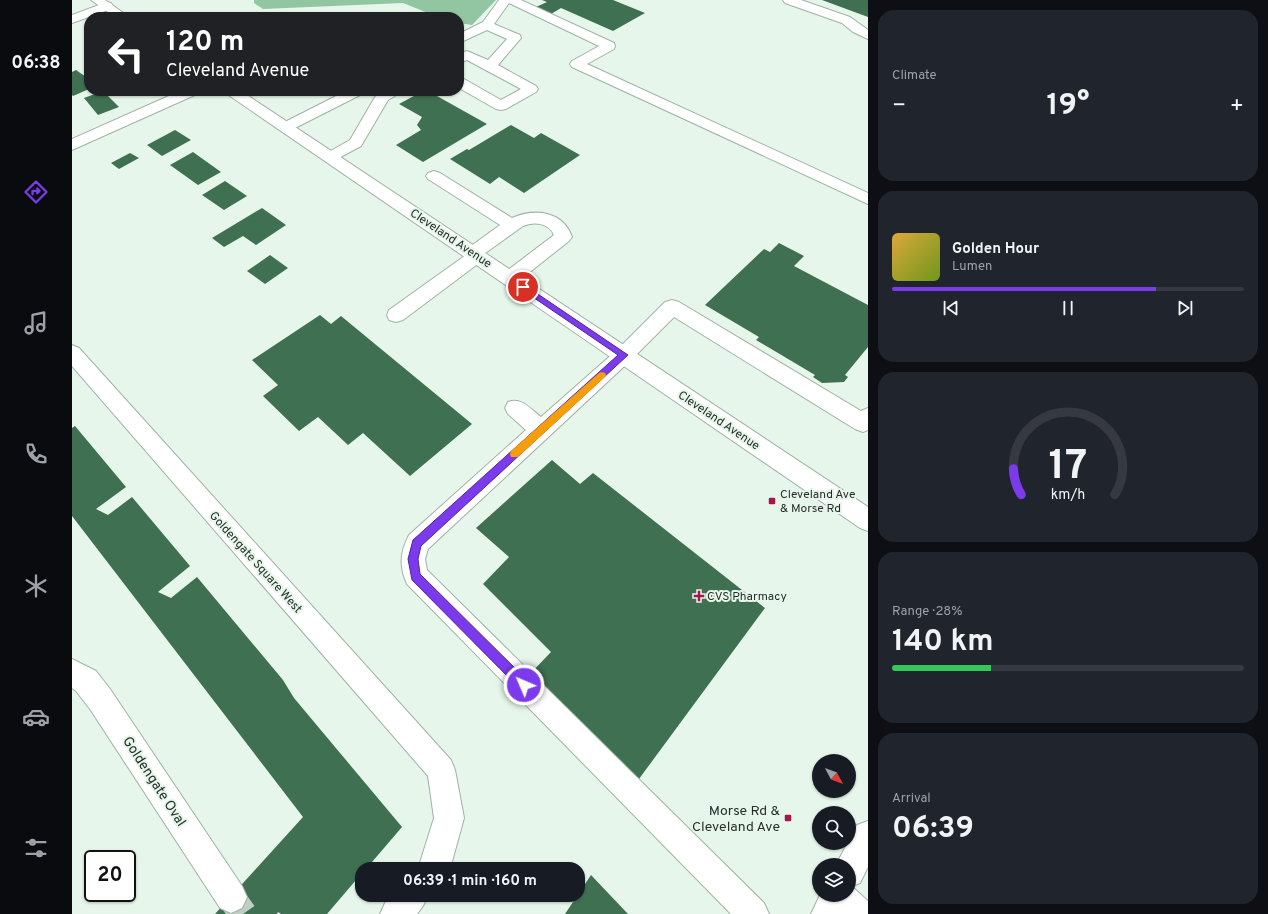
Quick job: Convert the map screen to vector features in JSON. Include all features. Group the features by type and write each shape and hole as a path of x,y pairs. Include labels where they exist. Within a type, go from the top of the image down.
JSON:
{"main road":[{"path":"464,36 487,25 505,0"},
{"path":"511,0 609,46 577,64 868,199"},
{"path":"789,0 846,20 857,30 868,35"},
{"path":"85,12 102,3 116,12"},
{"path":"72,19 84,13"},
{"path":"487,25 515,38 490,66"},
{"path":"464,56 467,55 531,88 501,106 464,85"},
{"path":"72,145 181,96"},
{"name":"Cleveland Avenue","path":"240,96 868,520"},
{"path":"286,127 347,96"},
{"path":"330,157 356,143 384,96"},
{"path":"434,176 512,225"},
{"path":"396,315 512,225 528,217 537,216 547,219 561,230 563,237 510,278"},
{"path":"753,914 416,576 413,559 417,543 624,355 672,307 863,423 868,417"},
{"name":"Goldengate Square West","path":"72,353 441,770 449,818 436,862"},
{"path":"515,408 541,430"},
{"name":"Goldengate Oval","path":"72,672 86,681 100,699 231,897"},
{"path":"856,859 868,836"},
{"path":"396,914 406,902"},
{"path":"827,914 833,902"},
{"path":"845,902 859,914"}],"green space":[{"path":"254,0 496,0 472,25 464,24 464,12 426,12 403,3 263,9 254,3"}],"building":[{"path":"542,0 613,0 645,13 613,31 561,8 551,14 536,7 547,2"},
{"path":"822,0 868,0 868,17"},
{"path":"76,70 84,76 84,91 73,96 72,95 72,72"},
{"path":"89,96 108,96 119,107 98,115 84,98"},
{"path":"414,96 437,96 487,124 423,162 396,145 421,130 417,125 422,117 399,104"},
{"path":"511,125 534,138 541,133 580,155 524,193 499,177 490,184 450,159 467,149 469,150"},
{"path":"175,130 191,140 162,156 147,145"},
{"path":"193,152 221,172 198,185 170,165"},
{"path":"130,153 139,158 119,169 111,163"},
{"path":"225,181 247,196 224,210 202,195"},
{"path":"262,208 286,225 256,245 243,236 224,247 212,238"},
{"path":"779,243 804,256 794,266 868,305 868,347 845,375 848,377 844,382 822,383 813,377 815,375 756,340 759,337 705,305 764,249 770,252"},
{"path":"270,255 288,268 265,284 247,271"},
{"path":"320,315 331,324 341,316 472,424 410,476 363,433 348,445 318,417 299,431 263,396 278,385 252,360"},
{"path":"75,426 126,487 96,509 108,515 132,497 190,566 158,592 171,598 197,577 283,680 294,698 402,827 372,862 355,862 355,881 327,914 281,914 278,912 277,914 215,914 303,817 72,516 72,428"},
{"name":"CVS Pharmacy","path":"552,460 580,484 593,473 765,608 636,783 528,676 551,652 483,584 509,557 476,528"},
{"path":"591,875 628,914 565,914 573,902 585,902 585,884"}],"tunnel":[{"path":"231,897 243,914"}],"slow traffic":[{"path":"514,454 602,375"}],"place":[{"name":"Cleveland Ave & Morse Rd","path":"772,501"},
{"name":"CVS Pharmacy","path":"699,596"},
{"name":"Morse Rd & Cleveland Ave","path":"788,818"}],"route":[{"path":"523,287 624,355 417,543 413,559 416,576 524,685"}]}
